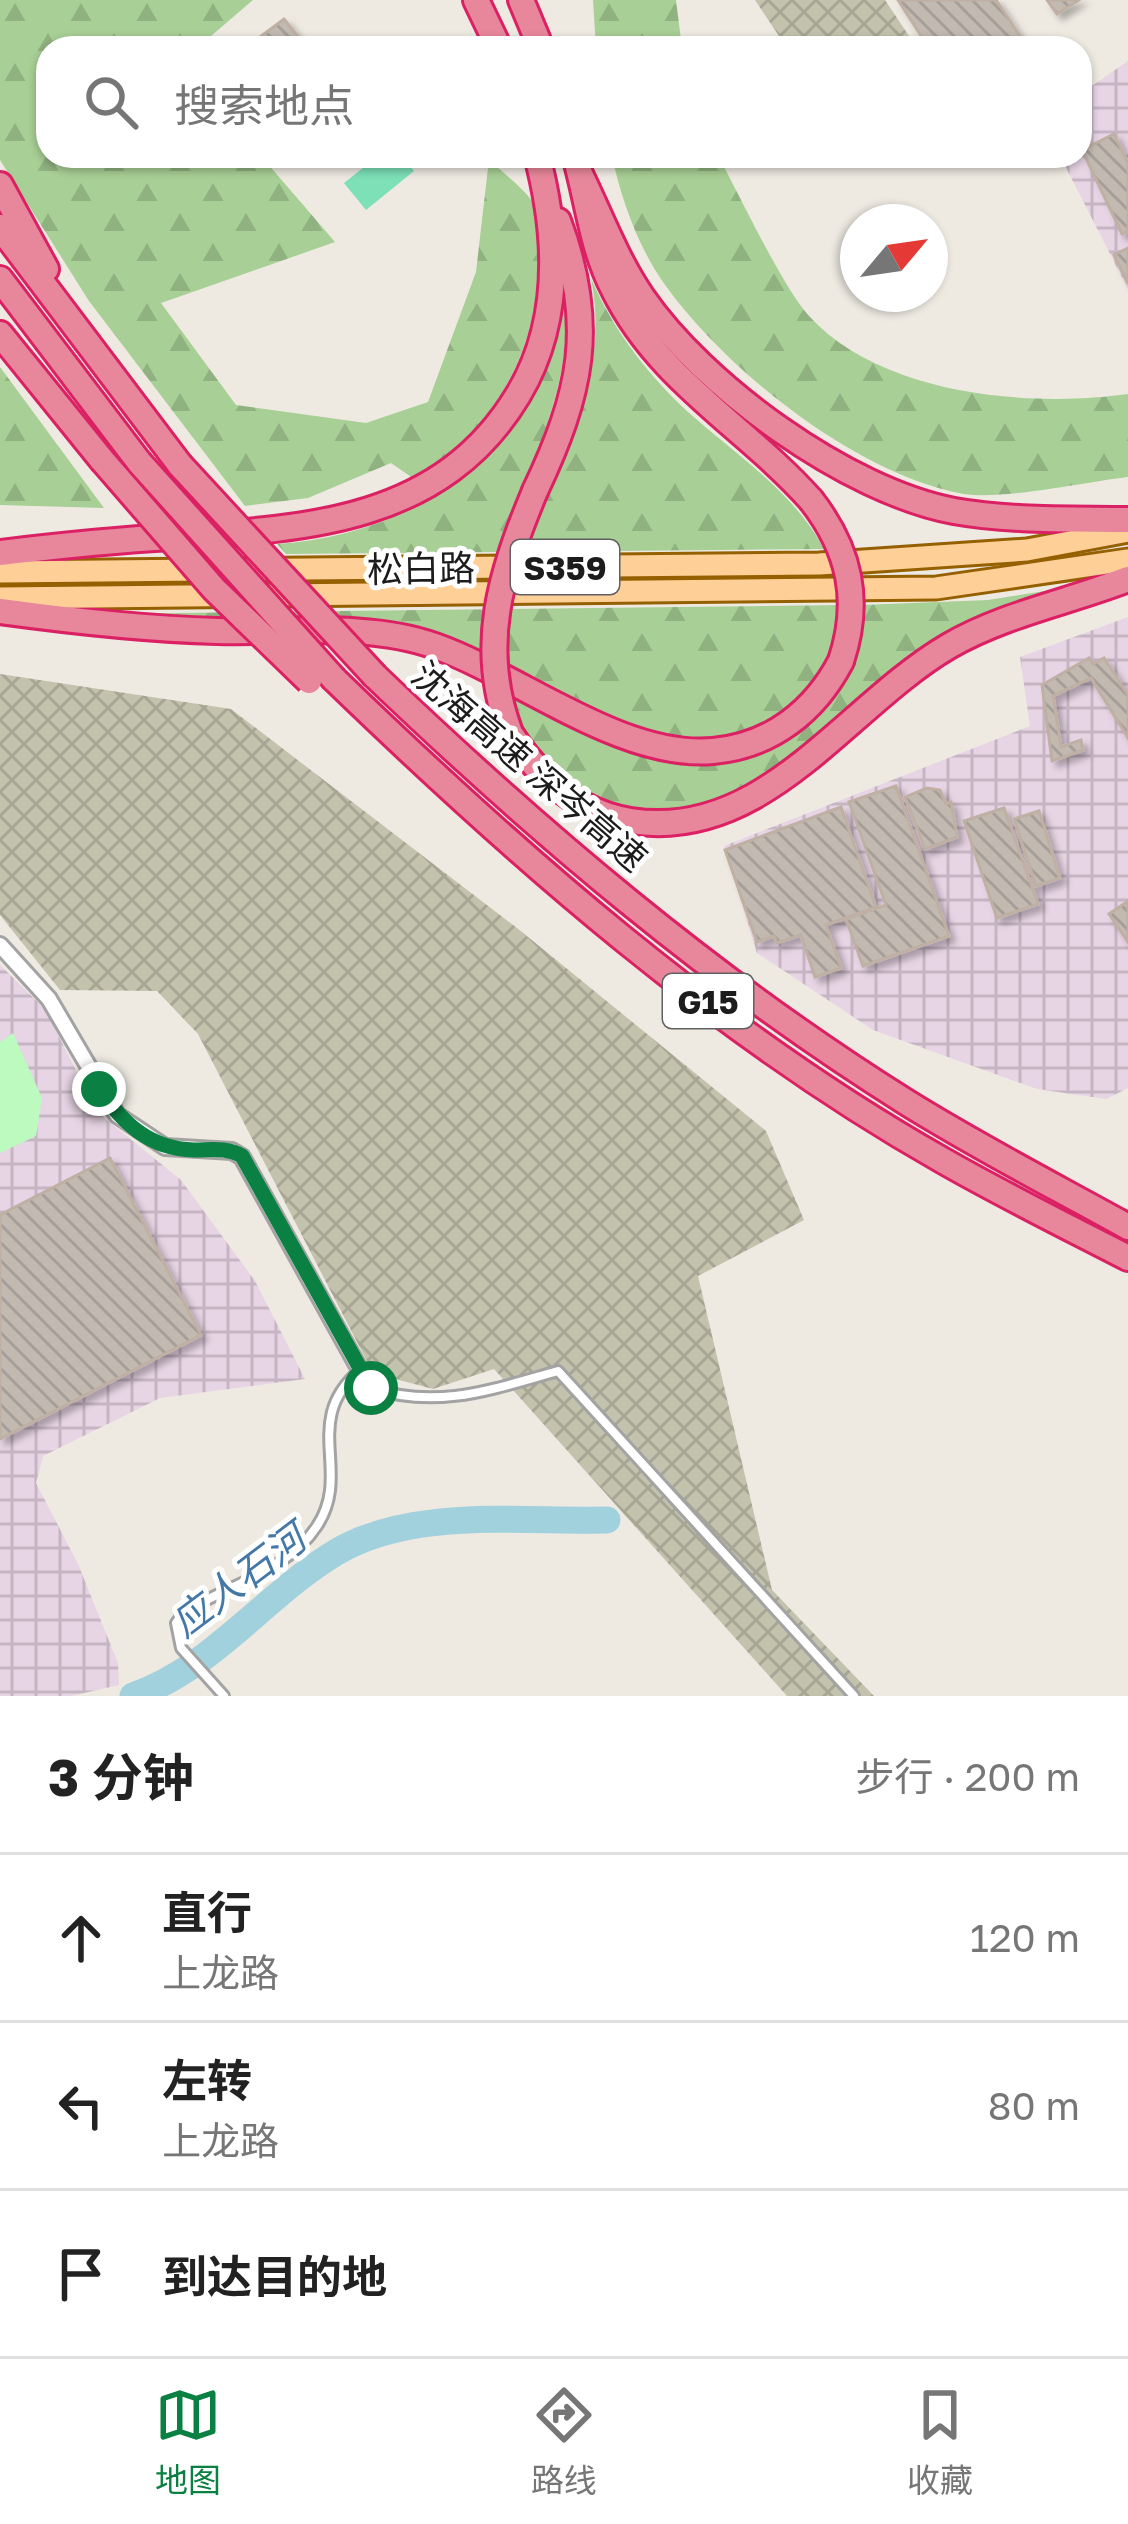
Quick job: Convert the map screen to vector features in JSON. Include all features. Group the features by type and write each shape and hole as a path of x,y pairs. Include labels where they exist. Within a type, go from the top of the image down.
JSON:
{"highway":[{"path":"476,0 493,36"},
{"path":"521,0 536,36"},
{"path":"540,168 573,262 583,327 577,384 508,557 493,621 494,678 510,733 542,776 610,818 671,824 702,819 783,777 948,646 1128,579"},
{"path":"0,611 140,628 404,637 455,653 631,737 683,751 741,747 769,736 817,698 841,661 852,618 849,577 837,538 811,500 676,378 629,318 600,258 579,168"},
{"path":"579,168 625,268 666,328 717,379 853,474 886,491 956,511 1128,520"},
{"path":"0,185 97,361"},
{"path":"0,553 329,524 392,505 449,474 504,417 539,349 553,263 545,185"},
{"name":"沈海高速 深岑高速","path":"0,227 180,465 375,676 572,856 781,1018 955,1132 1128,1227"},
{"path":"0,279 139,462 321,680"},
{"path":"0,334 214,590 321,680"},
{"name":"沈海高速 深岑高速","path":"321,680 637,947 835,1092 941,1160 1128,1258"}],"main road":[{"name":"松白路","path":"0,572 819,564 1027,550 1128,531"},
{"name":"松白路","path":"0,598 936,588 1128,560"}],"street":[{"path":"0,945 56,1009 117,1115 164,1147 232,1150 242,1156 360,1370"}],"lane":[{"path":"224,1696 181,1648 176,1636 184,1612 271,1566 317,1526 330,1490 328,1419 333,1400 360,1370 371,1388 430,1401 460,1399 558,1371 854,1696"}],"shaded area":[{"path":"755,0 885,0 909,36 779,36"},
{"path":"1128,61 1128,289 1066,168 1092,168 1092,86"},
{"path":"1128,617 1128,1088 1106,1099 1037,1089 873,1030 757,953 724,846 1030,726 1020,657"},
{"path":"0,674 231,709 517,928 766,1131 804,1220 698,1276 772,1590 874,1696 787,1696 494,1369 433,1389 373,1373 198,1034 157,991 60,990 0,915"},
{"path":"0,965 45,1009 97,1112 181,1180 255,1281 305,1379 160,1398 43,1456 36,1483 78,1564 118,1663 119,1685 71,1696 0,1696"}],"green space":[{"path":"0,0 253,0 211,36 36,36 36,168 271,168 335,242 161,303 236,405 366,423 428,402 476,272 488,168 499,168 520,187 535,206 539,221 540,256 528,335 503,391 485,416 465,439 414,479 391,463 308,498 245,506 89,301 0,160"},
{"path":"593,0 676,0 680,36 595,36"},
{"path":"363,168 414,171 366,210 344,183"},
{"path":"615,168 724,168 798,301 839,343 915,379 958,390 1047,399 1128,394 1128,477 1022,493 964,494 923,483 838,442 757,383 689,316 646,253"},
{"path":"591,278 645,367 688,412 780,492 824,549 521,552 566,453 588,386 595,316"},
{"path":"565,290 566,325 557,392 497,552 286,554 277,544 330,537 381,522 428,500 471,471 507,435 536,393 556,344"},
{"path":"0,367 104,508 0,505"},
{"path":"1096,583 924,653 872,687 756,782 723,799 688,809 633,809 588,795 538,750 507,690 595,733 773,746 808,719 836,687 855,649 863,605 988,600"},
{"path":"841,605 838,633 828,658 797,702 766,728 731,740 693,741 616,720 453,643 320,627 97,614"},
{"path":"13,1033 42,1098 36,1136 0,1153 0,1042"}],"building":[{"path":"898,0 996,0 1020,36 921,36"},
{"path":"1047,0 1079,0 1057,14"},
{"path":"284,19 297,36 261,36"},
{"path":"1114,134 1128,163 1128,231 1122,234 1091,168 1092,145"},
{"path":"1128,248 1128,284 1114,255"},
{"path":"1089,658 1093,664 1104,658 1128,695 1128,738 1091,678 1053,696 1061,747 1081,740 1083,750 1052,761 1042,685"},
{"path":"896,786 949,936 863,966 846,919 886,905 849,802"},
{"path":"927,788 940,790 946,804 951,802 957,837 925,849 905,797"},
{"path":"841,807 876,907 826,925 841,968 815,977 801,935 777,943 774,936 757,942 725,850"},
{"path":"1004,808 1038,904 997,918 964,821"},
{"path":"1039,811 1060,878 1036,886 1014,819"},
{"path":"1128,901 1128,942 1109,914"},
{"path":"110,1158 201,1335 0,1439 0,1215"}],"waterway":[{"name":"应人石河","path":"133,1696 188,1668 309,1570 365,1538 467,1520 607,1520"}],"route":[{"path":"99,1089 117,1115 164,1147 232,1150 242,1156 371,1388"}]}
